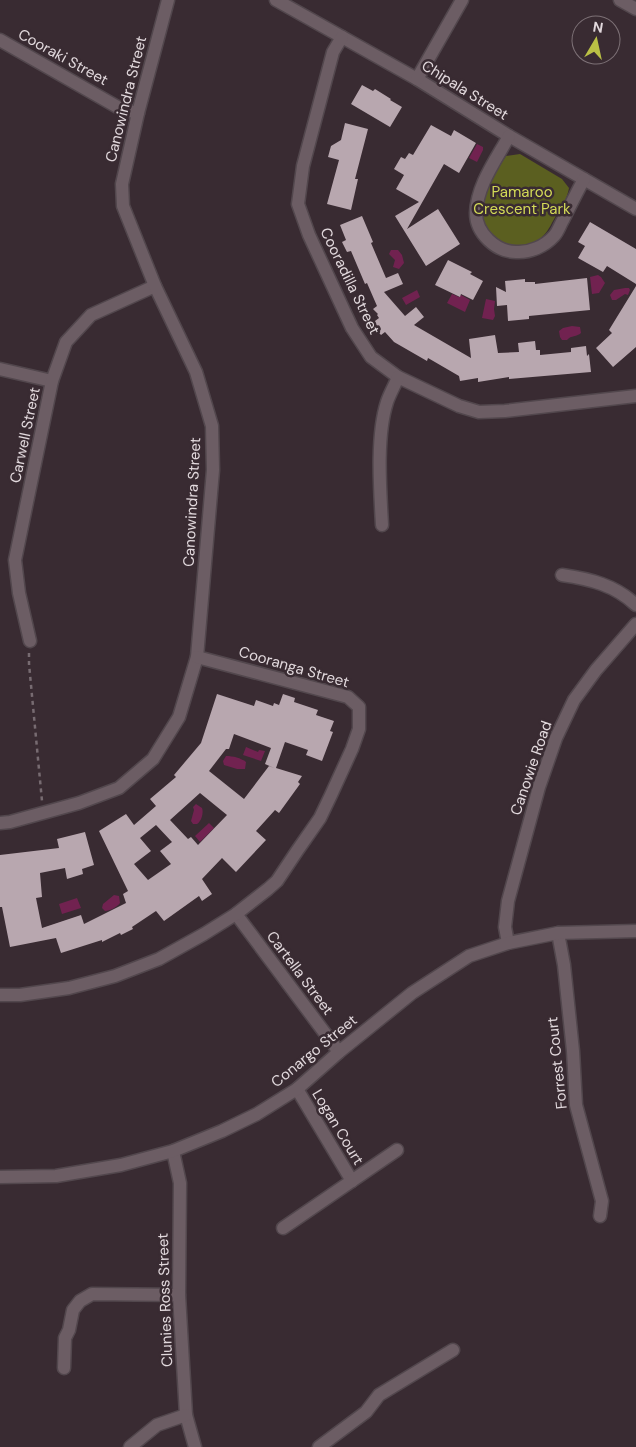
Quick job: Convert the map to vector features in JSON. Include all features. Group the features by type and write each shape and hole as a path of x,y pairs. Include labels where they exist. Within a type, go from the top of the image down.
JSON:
{"street":[{"name":"Canowindra Street","path":"0,823 79,803 119,788 153,759 179,717 197,657 213,470 212,426 196,372 155,286 123,206 122,184 168,0"},
{"name":"Chipala Street","path":"276,0 417,79 509,136 636,209"},
{"path":"417,79 462,0"},
{"path":"620,0 636,9"},
{"name":"Cooradilla Street","path":"342,37 333,52 303,166 298,204 309,235 352,328 371,357 398,377 459,406 479,412 505,411 636,396"},
{"name":"Cooraki Street","path":"0,41 121,109 138,114"},
{"path":"509,136 483,183 477,199 476,216 480,230 498,246 514,252 529,251 543,245 554,236 584,179"},
{"name":"Carwell Street","path":"30,641 19,594 15,560 52,381 66,342 91,315 155,286"},
{"path":"0,370 52,381"},
{"path":"382,525 380,436 387,402 398,377"},
{"path":"562,575 604,584 627,596 636,605"},
{"name":"Canowie Road","path":"508,943 505,927 508,902 539,786 556,738 574,700 596,670 636,624"},
{"name":"Cooranga Street","path":"0,995 20,995 69,988 115,976 159,958 236,914 277,881 320,818 338,781 359,728 359,707 348,697 197,657"},
{"name":"Cartella Street","path":"236,914 339,1052"},
{"name":"Conargo Street","path":"0,1177 56,1176 121,1164 173,1151 257,1114 297,1089 412,993 469,956 508,943 558,933 636,931"},
{"name":"Forrest Court","path":"558,933 564,965 576,1105 602,1201 600,1216"},
{"name":"Logan Court","path":"297,1089 352,1181"},
{"name":"Logan Court","path":"283,1228 397,1150"},
{"name":"Clunies Ross Street","path":"173,1151 180,1183 179,1295 186,1415 195,1447"},
{"path":"64,1368 65,1338 69,1330 73,1310 80,1301 92,1294 179,1295"},
{"path":"319,1447 366,1412 379,1395 453,1350"},
{"path":"130,1447 157,1425 186,1415"}],"path":[{"path":"30,641 29,664 44,813"}],"green space":[{"name":"Pamaroo Crescent Park","path":"520,154 562,179 569,188 564,203 544,235 534,243 516,246 504,243 489,233 485,227 482,209 487,190 506,156"}],"shaded area":[{"path":"477,144 483,147 483,150 477,162 469,158"},
{"path":"391,250 398,250 402,255 404,263 399,269 393,267 395,260 389,254"},
{"path":"598,275 605,283 599,293 592,294 590,277"},
{"path":"625,288 630,290 628,295 625,294 616,300 612,300 610,295 614,290"},
{"path":"417,290 420,297 406,305 402,298"},
{"path":"452,294 459,297 461,295 470,300 465,312 447,303"},
{"path":"486,299 495,301 495,316 493,320 482,318"},
{"path":"572,326 580,327 581,333 567,340 562,340 559,331"},
{"path":"246,747 258,752 259,750 265,751 261,761 243,755"},
{"path":"226,756 246,762 245,769 224,765 223,761"},
{"path":"196,804 203,810 201,819 197,824 193,824 191,821 193,807"},
{"path":"209,823 214,828 200,842 195,836"},
{"path":"114,895 119,896 120,903 113,909 105,911 102,908 103,904"},
{"path":"77,898 81,908 62,914 59,904"}],"building":[{"path":"362,85 373,91 375,89 402,107 390,127 351,104"},
{"path":"345,123 368,129 355,179 358,179 351,210 327,204 339,160 328,157 331,146 341,140"},
{"path":"431,125 451,136 454,130 476,143 459,173 444,164 407,229 438,209 460,244 426,266 395,216 419,202 396,189 404,175 394,169 401,157 405,159 409,153 413,155"},
{"path":"362,216 386,278 398,273 403,284 384,292 405,316 416,307 424,317 414,325 471,358 469,339 495,335 498,353 519,352 518,343 535,341 536,350 540,350 540,355 571,352 571,348 586,346 591,372 509,379 509,377 478,382 478,378 460,381 459,376 428,358 427,361 394,342 385,332 381,335 371,324 379,318 373,309 377,306 351,251 347,252 342,242 346,240 340,225"},
{"path":"590,222 636,249 636,284 607,266 603,272 578,258 585,246 578,242"},
{"path":"448,260 472,272 470,274 483,281 473,300 461,294 460,297 435,285"},
{"path":"587,278 590,310 529,316 529,319 508,321 507,305 497,306 496,287 506,292 505,281 525,279 525,282 535,282 535,284"},
{"path":"636,286 636,347 613,367 596,348 612,333 609,330"},
{"path":"217,694 254,706 256,700 273,706 274,703 279,705 283,694 295,698 294,702 318,710 316,715 334,721 330,731 333,732 322,761 306,755 308,750 285,742 276,768 302,776 298,782 300,784 279,813 275,810 256,831 266,840 236,872 222,858 202,879 212,894 202,901 199,896 164,921 156,911 132,927 133,929 121,935 120,933 102,942 102,940 61,953 56,938 10,947 2,907 0,907 0,855 59,848 57,839 85,832 94,865 82,869 83,874 67,879 65,868 40,873 42,897 36,898 42,928 81,915 84,924 126,903 123,894 128,891 99,831 126,814 134,825 156,806 150,799 176,777 174,775 201,743","holes":["234,734 271,748 265,764 274,768 269,766 244,799 209,771 226,749 229,749","200,793 227,815 198,845 191,837 188,839 170,820","156,825 172,842 160,851 171,864 148,880 134,864 151,851 140,838"]}]}
